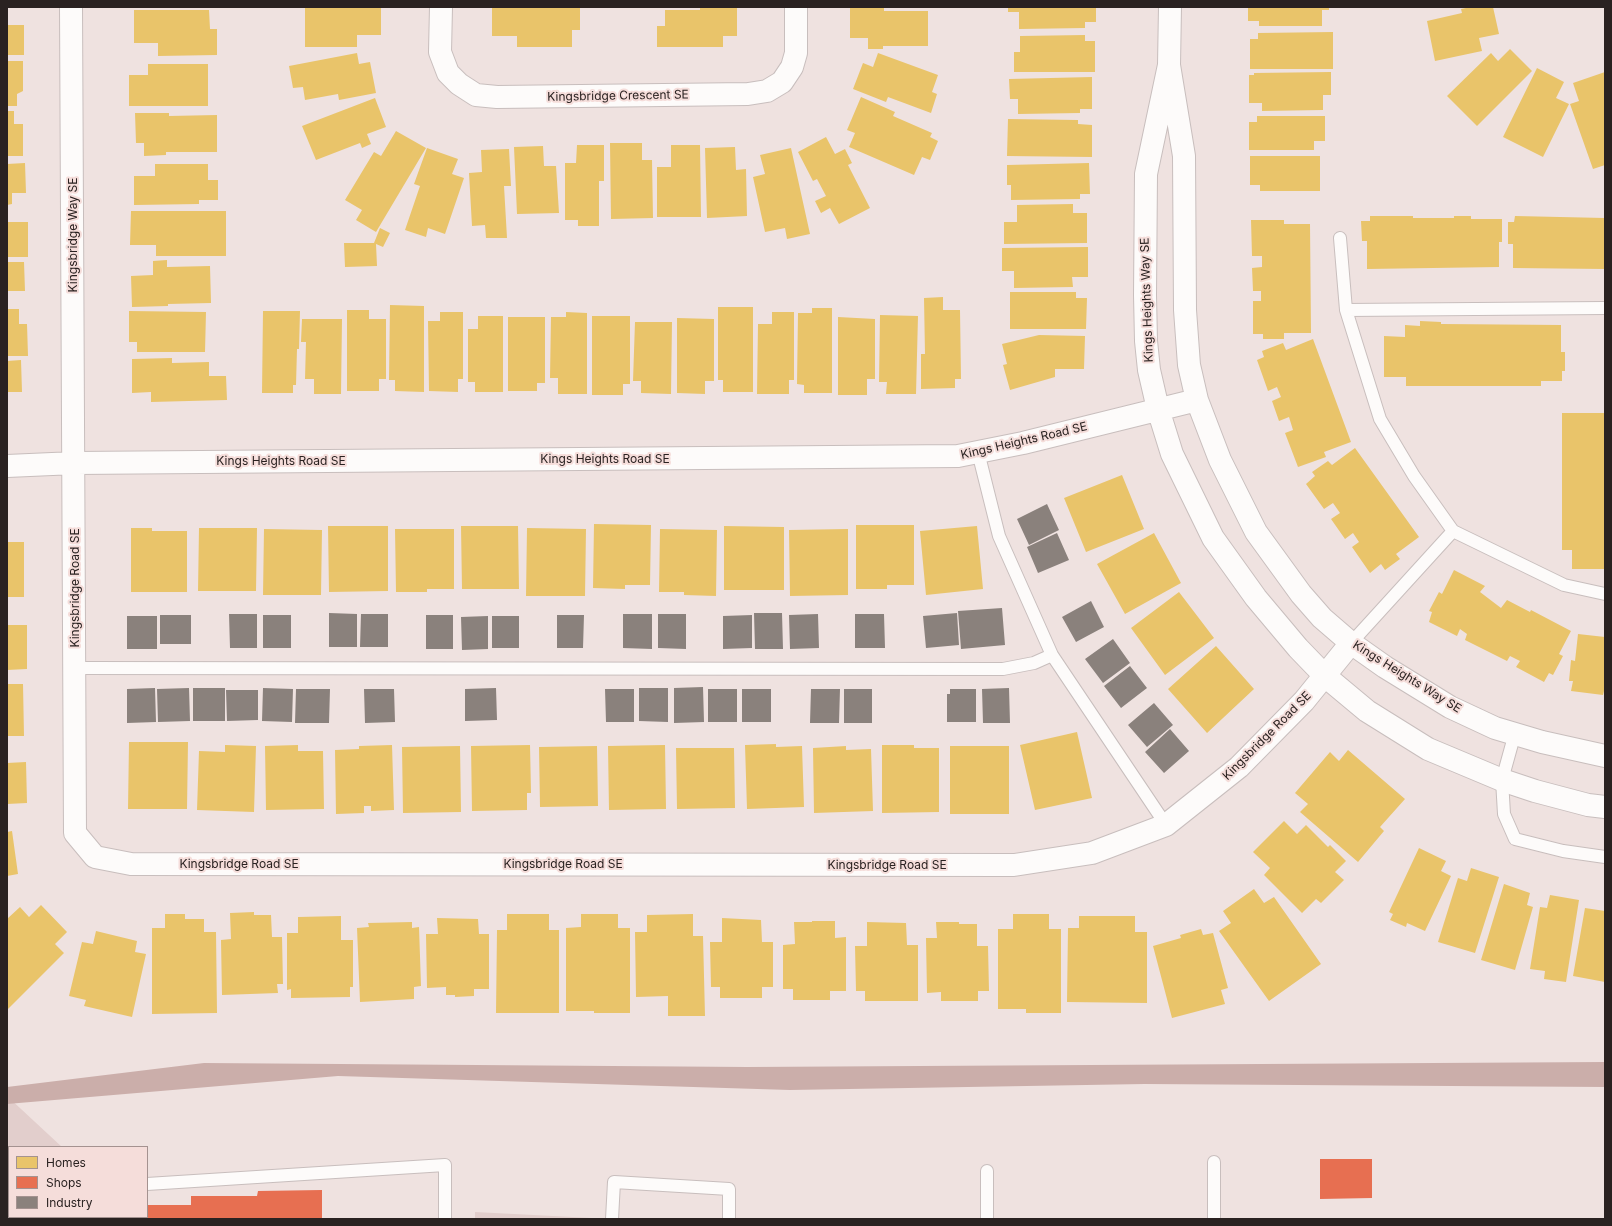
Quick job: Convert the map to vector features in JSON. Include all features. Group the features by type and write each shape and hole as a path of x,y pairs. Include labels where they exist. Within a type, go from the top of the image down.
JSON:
{"street":[{"name":"Kingsbridge Way SE","path":"72,7 74,463"},
{"name":"Kingsbridge Crescent SE","path":"440,7 440,52 448,73 459,84 476,95 497,97 748,94 767,91 782,82 792,67 796,53 796,7"},
{"name":"Kings Heights Way SE","path":"1170,7 1169,65 1184,156 1185,310 1190,365 1197,400 1220,460 1256,532 1301,594 1322,618 1351,643 1385,666 1450,707 1495,728 1542,742 1605,756"},
{"name":"Kings Heights Way SE","path":"1169,65 1146,174 1146,341 1149,370 1158,409 1172,454 1213,538 1256,598 1298,648 1325,676 1367,711 1428,749 1502,780 1535,791 1588,805 1605,807"},
{"name":"Kings Heights Road SE","path":"7,466 74,463 958,456 1023,443 1197,400"},
{"name":"Kingsbridge Road SE","path":"74,463 76,833 95,857 131,864 1014,865 1092,853 1166,825 1239,767 1304,701 1351,643"}],"lane":[{"path":"1340,238 1346,310 1380,419 1414,476 1453,531 1564,585 1605,594"},
{"path":"1346,310 1605,308"},
{"path":"978,452 999,536 1052,655 1166,825"},
{"path":"1351,643 1453,531"},
{"path":"76,668 1003,669 1034,663 1052,655"},
{"path":"1514,733 1502,780 1504,814 1515,839 1563,851 1605,857"},
{"path":"1214,1162 1214,1219"},
{"path":"148,1184 445,1165 445,1219"},
{"path":"987,1171 987,1219"},
{"path":"612,1219 614,1182 730,1189 729,1219"}],"shaded area":[{"path":"1605,1062 1605,1087 1145,1084 790,1090 338,1076 7,1104 7,1087 204,1063 748,1067"},
{"path":"7,1096 61,1146 8,1146 7,1154"},
{"path":"475,1212 592,1218 592,1219 475,1219"}],"building: Homes":[{"path":"305,7 381,7 381,35 357,35 357,47 305,47"},
{"path":"492,7 580,7 580,30 572,30 572,47 517,47 517,36 492,36"},
{"path":"700,7 737,7 737,36 723,36 723,47 657,47 657,26 665,26 665,10 700,10"},
{"path":"850,7 884,7 884,11 928,11 928,46 883,46 883,49 868,49 868,38 850,38"},
{"path":"1008,7 1096,7 1096,22 1085,22 1085,28 1019,29 1019,12 1008,12"},
{"path":"1248,7 1329,7 1329,10 1322,10 1322,26 1259,26 1259,21 1248,21"},
{"path":"1471,7 1493,7 1499,34 1479,38 1482,51 1435,61 1427,21 1462,13 1461,9"},
{"path":"134,10 209,10 210,29 217,29 217,55 158,56 158,43 134,43"},
{"path":"7,25 24,25 24,55 7,55"},
{"path":"1333,32 1333,69 1250,69 1250,39 1258,39 1258,33"},
{"path":"1085,35 1085,41 1095,41 1095,72 1014,72 1014,52 1020,52 1020,36"},
{"path":"1510,49 1532,71 1477,126 1447,96 1491,53 1498,61"},
{"path":"357,53 359,64 370,62 376,93 339,100 338,94 305,100 303,87 293,88 289,66"},
{"path":"878,53 938,75 932,92 937,94 931,113 888,97 886,102 853,89 863,63 873,67"},
{"path":"7,61 23,61 23,91 17,94 17,106 7,106"},
{"path":"148,64 208,64 208,106 129,106 129,75 148,75"},
{"path":"1537,68 1564,82 1556,98 1569,104 1543,157 1503,137"},
{"path":"1331,72 1331,95 1323,95 1323,110 1262,111 1262,103 1249,103 1249,75 1254,75 1254,73"},
{"path":"1605,72 1605,165 1593,169 1570,104 1579,101 1573,83"},
{"path":"1092,77 1092,109 1080,109 1080,113 1018,114 1018,99 1010,99 1009,79"},
{"path":"861,97 895,112 893,116 932,133 930,137 938,141 930,160 922,157 914,175 849,147 855,133 847,130"},
{"path":"375,98 386,127 367,134 371,144 362,148 360,143 316,160 302,126"},
{"path":"7,111 14,111 14,124 23,124 23,156 7,156"},
{"path":"135,113 169,113 169,116 217,115 217,152 166,152 166,155 144,156 144,143 136,143"},
{"path":"1257,116 1325,116 1325,141 1314,141 1314,150 1249,150 1249,122 1257,122"},
{"path":"1008,119 1078,120 1078,124 1092,125 1092,157 1007,156"},
{"path":"396,131 426,148 376,232 356,220 362,210 345,200 374,152 381,156"},
{"path":"826,137 835,154 845,149 852,163 848,165 870,208 839,224 830,208 821,213 815,201 826,196 817,179 813,181 798,152"},
{"path":"610,143 642,143 642,160 652,160 653,218 611,219"},
{"path":"577,145 604,145 604,181 599,181 599,226 578,226 578,220 565,220 565,163 576,163"},
{"path":"671,145 700,145 701,217 657,217 657,167 671,167"},
{"path":"543,146 544,166 556,166 559,213 517,214 514,147"},
{"path":"735,147 736,170 746,169 747,216 707,218 705,148"},
{"path":"427,148 458,159 452,174 464,178 445,234 428,228 426,237 405,230 420,186 414,184"},
{"path":"791,148 810,234 787,239 785,228 765,232 753,177 765,174 760,155"},
{"path":"509,149 511,186 504,186 507,238 486,238 485,225 472,226 469,173 482,172 481,150"},
{"path":"1250,156 1320,156 1320,191 1260,191 1260,185 1250,185"},
{"path":"25,163 26,193 12,193 12,204 7,205 7,164"},
{"path":"1089,163 1090,194 1080,194 1080,199 1011,200 1011,185 1007,185 1007,165"},
{"path":"155,164 208,164 208,180 218,180 218,200 199,200 199,204 134,205 134,176 155,176"},
{"path":"1073,204 1073,213 1087,213 1087,243 1004,244 1004,222 1017,222 1017,205"},
{"path":"131,211 226,211 226,256 156,256 156,245 130,245"},
{"path":"1370,216 1454,218 1454,216 1471,216 1471,219 1502,219 1502,242 1499,242 1499,267 1367,269 1367,241 1362,241 1361,221 1370,221"},
{"path":"1515,216 1605,218 1605,269 1513,268 1513,244 1508,244 1508,222 1514,222"},
{"path":"1251,220 1284,220 1284,224 1310,224 1311,333 1284,333 1284,339 1263,339 1263,334 1253,334 1253,301 1261,301 1261,291 1253,291 1252,268 1262,267 1262,256 1252,256"},
{"path":"7,222 28,222 28,257 7,257"},
{"path":"380,228 390,233 383,247 376,244 377,266 345,267 344,243 374,243"},
{"path":"1088,247 1088,277 1072,277 1073,287 1014,288 1014,271 1002,271 1002,248"},
{"path":"167,260 167,267 210,266 211,303 132,307 131,276 153,275 153,261"},
{"path":"7,262 24,262 25,291 7,291"},
{"path":"1010,292 1076,292 1076,298 1087,298 1086,329 1010,329"},
{"path":"943,297 943,310 960,310 961,379 955,379 955,388 921,389 921,354 925,354 924,298"},
{"path":"390,305 424,306 424,392 395,391 395,380 389,380"},
{"path":"718,307 753,307 753,392 723,392 723,380 718,380"},
{"path":"812,308 832,308 832,393 804,393 804,385 797,384 798,313 812,313"},
{"path":"7,309 19,309 19,324 27,324 28,356 7,356"},
{"path":"347,310 369,310 369,319 386,319 386,379 379,379 379,391 347,391"},
{"path":"129,311 206,312 205,352 137,352 137,342 129,342"},
{"path":"263,311 300,311 296,385 293,385 293,393 262,393"},
{"path":"440,312 463,312 463,379 458,379 458,392 429,391 428,321 440,321"},
{"path":"566,312 587,313 587,394 558,394 558,378 550,378 551,317 566,317"},
{"path":"772,312 794,312 794,380 789,380 789,394 757,394 758,324 772,324"},
{"path":"880,315 918,316 916,394 886,394 887,382 879,382"},
{"path":"478,316 503,316 503,392 475,392 475,382 468,382 468,329 478,329"},
{"path":"592,316 630,316 630,384 623,384 623,395 592,395"},
{"path":"508,317 545,317 545,383 537,383 537,391 508,391"},
{"path":"838,317 875,319 875,379 867,379 867,395 838,395"},
{"path":"677,318 714,319 714,381 705,381 705,394 677,393"},
{"path":"302,319 342,319 341,394 314,394 314,379 305,379 306,342 301,342"},
{"path":"1420,321 1441,322 1441,324 1561,325 1561,352 1565,352 1565,371 1562,371 1562,381 1541,381 1541,386 1406,386 1406,377 1384,377 1384,336 1405,337 1405,325 1420,326"},
{"path":"635,322 672,322 671,394 641,393 641,381 633,381"},
{"path":"1039,335 1085,336 1084,369 1055,369 1055,377 1010,390 1003,365 1007,364 1002,344"},
{"path":"1313,339 1351,442 1324,452 1326,457 1298,467 1285,433 1293,430 1289,417 1279,421 1272,401 1281,397 1277,387 1268,391 1257,360 1264,357 1262,351 1283,343 1286,350"},
{"path":"172,358 172,363 209,362 209,376 226,376 227,400 151,402 151,392 132,393 132,359"},
{"path":"21,360 22,392 7,392 7,361"},
{"path":"1562,413 1605,413 1605,569 1572,569 1572,550 1562,550"},
{"path":"1355,448 1419,537 1396,554 1400,559 1385,570 1381,564 1370,573 1352,547 1359,542 1353,533 1345,539 1331,519 1340,513 1333,503 1324,509 1306,484 1315,476 1312,472 1328,461 1332,465"},
{"path":"1122,475 1144,529 1086,552 1064,498"},
{"path":"594,524 651,525 650,585 625,585 625,589 593,588"},
{"path":"856,525 914,525 914,585 887,585 887,589 856,589"},
{"path":"328,526 388,526 388,591 329,592"},
{"path":"461,526 518,526 519,589 462,589"},
{"path":"724,526 784,527 784,590 724,590"},
{"path":"977,526 983,589 926,595 920,531"},
{"path":"131,528 152,528 152,531 187,531 187,592 131,592"},
{"path":"199,528 257,528 256,591 198,591"},
{"path":"527,528 586,529 585,596 526,596"},
{"path":"264,529 322,530 321,595 263,595"},
{"path":"395,529 454,529 454,589 427,589 427,592 396,592"},
{"path":"660,529 717,530 716,596 684,595 684,592 659,592"},
{"path":"848,529 848,595 790,596 789,530"},
{"path":"1154,533 1181,583 1125,614 1097,564"},
{"path":"7,542 24,542 24,597 7,597"},
{"path":"1454,570 1485,586 1480,592 1501,608 1507,600 1530,612 1531,610 1571,631 1559,654 1563,656 1553,675 1549,673 1544,682 1516,667 1520,661 1510,656 1507,661 1465,640 1467,634 1460,629 1457,636 1429,622 1432,612 1429,611 1439,592 1442,594"},
{"path":"1179,592 1214,638 1165,675 1131,628"},
{"path":"7,625 27,625 27,669 7,670"},
{"path":"1578,634 1605,637 1605,687 1603,695 1571,691 1573,681 1569,681 1571,660 1575,661"},
{"path":"1216,646 1254,689 1207,733 1168,689"},
{"path":"7,684 23,684 24,736 7,736"},
{"path":"1077,732 1092,798 1035,810 1020,745"},
{"path":"129,742 188,742 187,809 128,809"},
{"path":"776,744 776,747 802,746 804,807 747,809 745,745"},
{"path":"225,745 256,746 254,812 197,810 199,751 225,752"},
{"path":"298,745 298,751 323,751 324,809 266,810 265,746"},
{"path":"392,745 394,810 371,811 371,806 364,806 364,813 336,814 335,750 359,749 359,746"},
{"path":"530,745 531,793 527,793 527,810 472,811 471,746"},
{"path":"665,745 666,809 609,810 608,746"},
{"path":"882,745 914,745 914,748 939,748 939,812 882,813"},
{"path":"460,746 461,812 403,813 402,747"},
{"path":"597,746 598,806 540,807 539,747"},
{"path":"846,746 846,750 871,749 873,811 814,813 813,748"},
{"path":"950,746 1009,746 1009,814 950,814"},
{"path":"676,748 734,748 735,808 677,809"},
{"path":"1348,750 1405,799 1380,827 1384,831 1358,862 1300,812 1308,804 1295,793 1330,752 1339,761"},
{"path":"26,762 27,803 7,804 7,763"},
{"path":"1284,821 1297,834 1306,825 1328,847 1330,845 1346,861 1335,872 1344,880 1321,903 1316,899 1302,913 1264,875 1270,868 1253,852"},
{"path":"12,831 18,874 7,876 7,832"},
{"path":"1419,848 1446,861 1441,871 1451,876 1425,931 1407,923 1406,927 1390,920 1393,914 1389,912"},
{"path":"1471,868 1499,877 1475,953 1438,942 1458,878 1467,881"},
{"path":"1504,884 1530,893 1527,905 1533,907 1515,970 1481,960"},
{"path":"1254,889 1264,903 1274,897 1321,964 1269,1001 1219,931 1231,923 1223,911"},
{"path":"1550,895 1579,900 1566,982 1544,979 1545,971 1530,969 1540,907 1547,908"},
{"path":"41,905 67,932 55,944 64,953 7,1010 7,919 20,907 29,917"},
{"path":"1585,908 1605,911 1605,982 1573,976"},
{"path":"254,912 254,915 271,915 272,937 282,937 283,984 277,984 278,993 222,995 221,940 231,939 230,913"},
{"path":"165,914 185,914 185,919 204,919 204,932 216,932 217,1013 152,1014 152,928 165,928"},
{"path":"507,914 549,914 549,930 559,930 559,1013 496,1013 497,930 507,930"},
{"path":"581,914 618,914 618,928 630,928 630,1013 566,1011 566,928 581,927"},
{"path":"693,914 693,936 703,936 705,1016 668,1016 668,996 636,997 635,932 647,932 647,915"},
{"path":"1013,914 1049,914 1049,929 1061,929 1061,1013 1026,1013 1026,1009 998,1009 998,929 1013,929"},
{"path":"341,916 341,940 353,940 353,987 350,987 350,997 291,998 291,989 287,990 287,933 298,933 298,917"},
{"path":"1079,916 1135,916 1135,932 1147,932 1147,1003 1067,1002 1068,928 1079,928"},
{"path":"437,918 478,919 479,934 489,934 489,989 474,989 474,996 455,997 455,995 446,995 446,987 427,988 426,934 438,934"},
{"path":"722,918 761,920 762,942 773,942 773,987 762,987 762,998 720,998 720,987 711,987 710,942 722,942"},
{"path":"835,921 835,938 846,937 846,991 830,991 830,1000 793,1000 793,989 783,989 783,945 795,944 794,922"},
{"path":"412,922 412,928 419,927 421,986 414,987 414,999 360,1002 357,928 369,927 368,923"},
{"path":"867,922 906,923 907,945 918,945 918,1001 865,1001 865,991 856,991 855,946 867,946"},
{"path":"936,922 977,924 977,946 988,946 989,991 978,991 978,1001 941,1001 941,992 927,993 926,938 937,938"},
{"path":"1201,929 1203,935 1213,933 1228,988 1221,990 1225,1004 1172,1018 1153,946 1181,938 1180,935"},
{"path":"96,931 137,941 135,952 146,954 132,1017 84,1006 86,1000 69,996 82,942 93,944"}],"building: Shops":[{"path":"1320,1159 1372,1159 1372,1198 1320,1199"},
{"path":"322,1190 322,1219 10,1219 148,1218 148,1205 191,1205 191,1196 257,1196 258,1191"}],"building: Industry":[{"path":"1047,504 1059,530 1029,545 1017,519"},
{"path":"1057,533 1069,560 1038,573 1027,547"},
{"path":"1091,601 1104,627 1076,642 1062,617"},
{"path":"1002,608 1005,645 961,649 958,611"},
{"path":"329,613 357,614 357,647 329,647"},
{"path":"754,613 782,613 783,649 755,649"},
{"path":"957,613 959,645 926,648 923,616"},
{"path":"229,614 257,614 257,648 230,648"},
{"path":"361,614 388,614 388,647 360,647"},
{"path":"623,614 652,614 652,649 623,648"},
{"path":"658,614 686,614 686,649 658,648"},
{"path":"818,614 819,648 790,649 789,615"},
{"path":"855,614 884,614 885,648 855,648"},
{"path":"160,615 191,615 191,644 160,644"},
{"path":"263,615 291,615 291,648 263,648"},
{"path":"426,615 453,615 453,649 426,649"},
{"path":"557,615 584,615 583,648 557,648"},
{"path":"752,615 752,648 723,649 723,616"},
{"path":"127,616 157,616 157,649 127,649"},
{"path":"488,616 488,649 462,650 461,617"},
{"path":"492,616 519,616 519,648 492,648"},
{"path":"1113,639 1130,663 1103,683 1085,659"},
{"path":"1130,666 1147,688 1121,708 1104,686"},
{"path":"703,687 704,722 674,723 674,688"},
{"path":"155,688 156,722 127,723 127,689"},
{"path":"189,688 190,721 158,722 157,689"},
{"path":"193,688 225,688 225,721 193,721"},
{"path":"263,688 293,689 292,722 262,721"},
{"path":"496,688 497,720 465,721 465,689"},
{"path":"639,688 668,688 668,722 639,721"},
{"path":"1009,688 1010,723 983,723 982,689"},
{"path":"296,689 330,689 329,723 295,723"},
{"path":"364,689 394,689 395,722 365,723"},
{"path":"605,689 634,689 634,722 606,722"},
{"path":"708,689 737,689 737,722 708,722"},
{"path":"742,689 771,689 771,722 742,722"},
{"path":"811,689 840,689 839,723 810,723"},
{"path":"844,689 872,689 872,723 844,723"},
{"path":"950,689 976,689 976,722 947,722 947,694 950,694"},
{"path":"226,690 258,690 258,720 227,721"},
{"path":"1154,703 1173,725 1147,747 1128,725"},
{"path":"1170,729 1189,751 1164,773 1145,752"}]}
